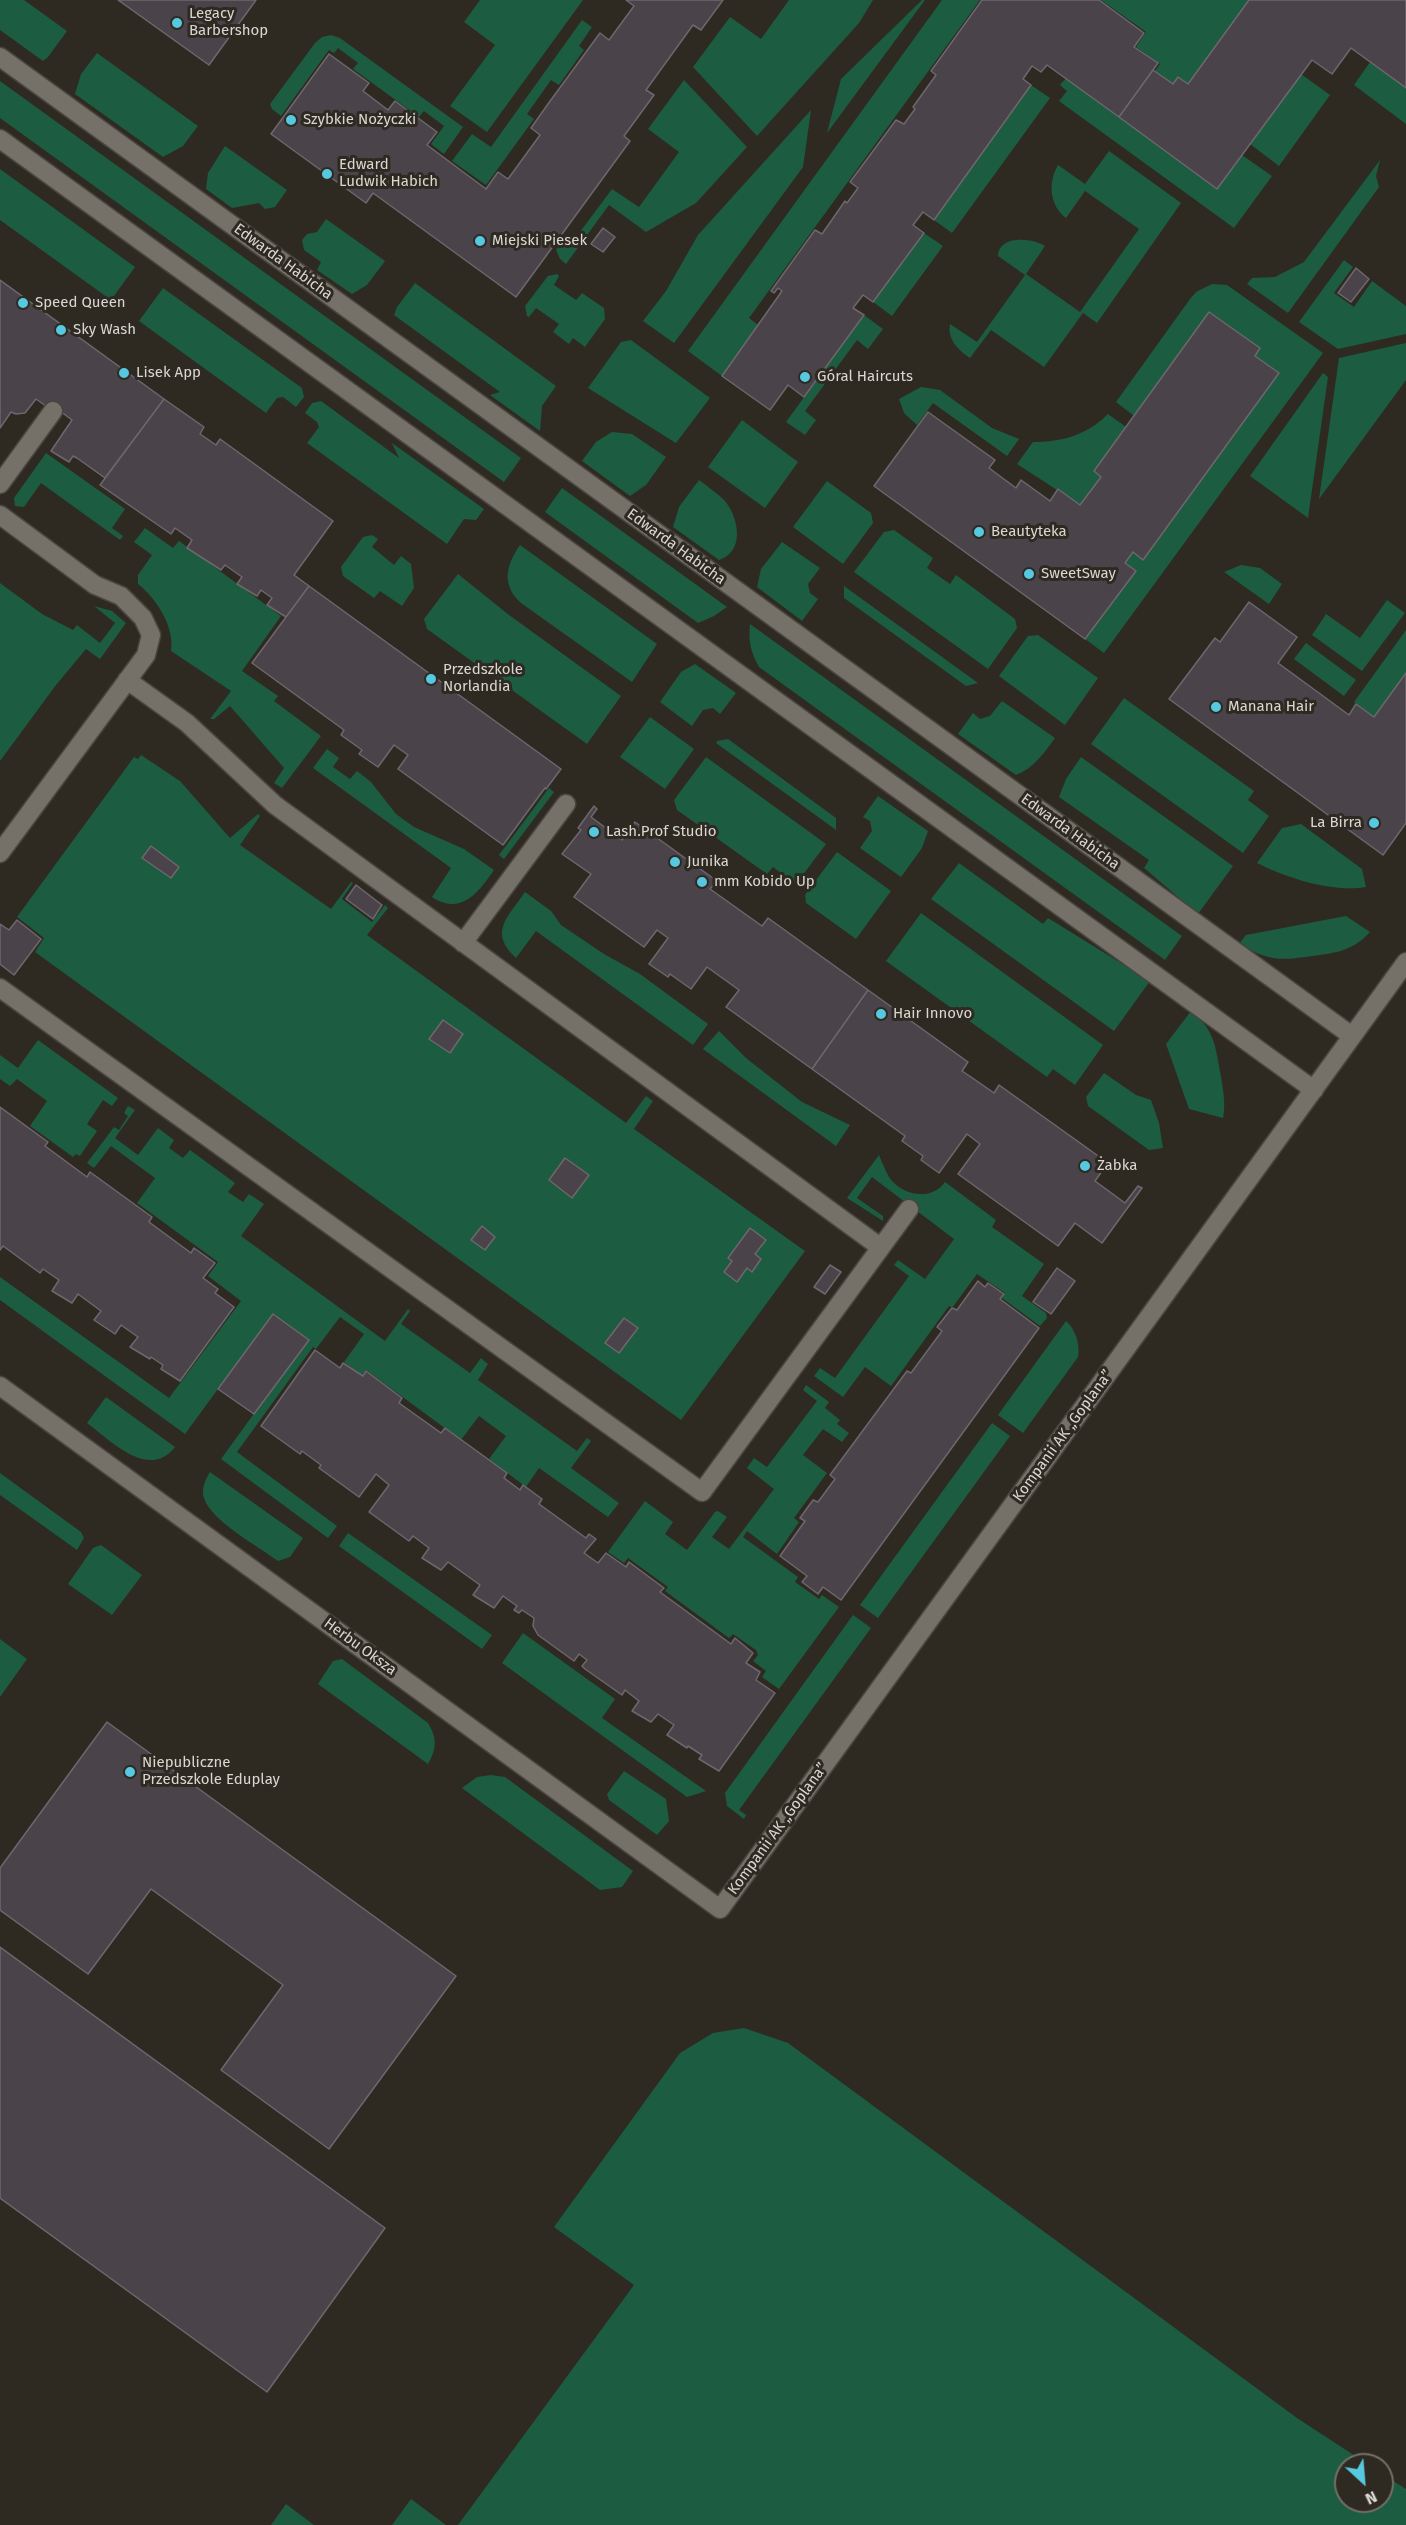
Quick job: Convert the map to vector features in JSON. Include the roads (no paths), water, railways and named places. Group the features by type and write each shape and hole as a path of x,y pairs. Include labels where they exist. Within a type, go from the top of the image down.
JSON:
{"street":[{"name":"Edwarda Habicha","path":"0,57 1352,1036"},
{"path":"0,139 1314,1090"},
{"path":"0,484 53,411"},
{"path":"0,515 95,585 121,596 143,618 151,635 146,656 0,853"},
{"path":"127,680 187,723 275,806 880,1247"},
{"path":"463,943 566,804"},
{"name":"Kompanii AK „Goplana”","path":"720,1909 1406,962"},
{"path":"0,988 702,1492 909,1209"},
{"name":"Herbu Oksza","path":"0,1386 720,1909"}],"place":[{"name":"Legacy Barbershop","path":"177,23"},
{"name":"Szybkie Nożyczki","path":"291,120"},
{"name":"Edward Ludwik Habich","path":"327,174"},
{"name":"Miejski Piesek","path":"480,241"},
{"name":"Speed Queen","path":"23,303"},
{"name":"Sky Wash","path":"61,330"},
{"name":"Lisek App","path":"124,373"},
{"name":"Góral Haircuts","path":"805,377"},
{"name":"Beautyteka","path":"979,532"},
{"name":"SweetSway","path":"1029,574"},
{"name":"Przedszkole Norlandia","path":"431,679"},
{"name":"Manana Hair","path":"1216,707"},
{"name":"La Birra","path":"1374,823"},
{"name":"Lash.Prof Studio","path":"594,832"},
{"name":"Junika","path":"675,862"},
{"name":"mm Kobido Up","path":"702,882"},
{"name":"Hair Innovo","path":"881,1014"},
{"name":"Żabka","path":"1085,1166"},
{"name":"Niepubliczne Przedszkole Eduplay","path":"130,1772"}]}
